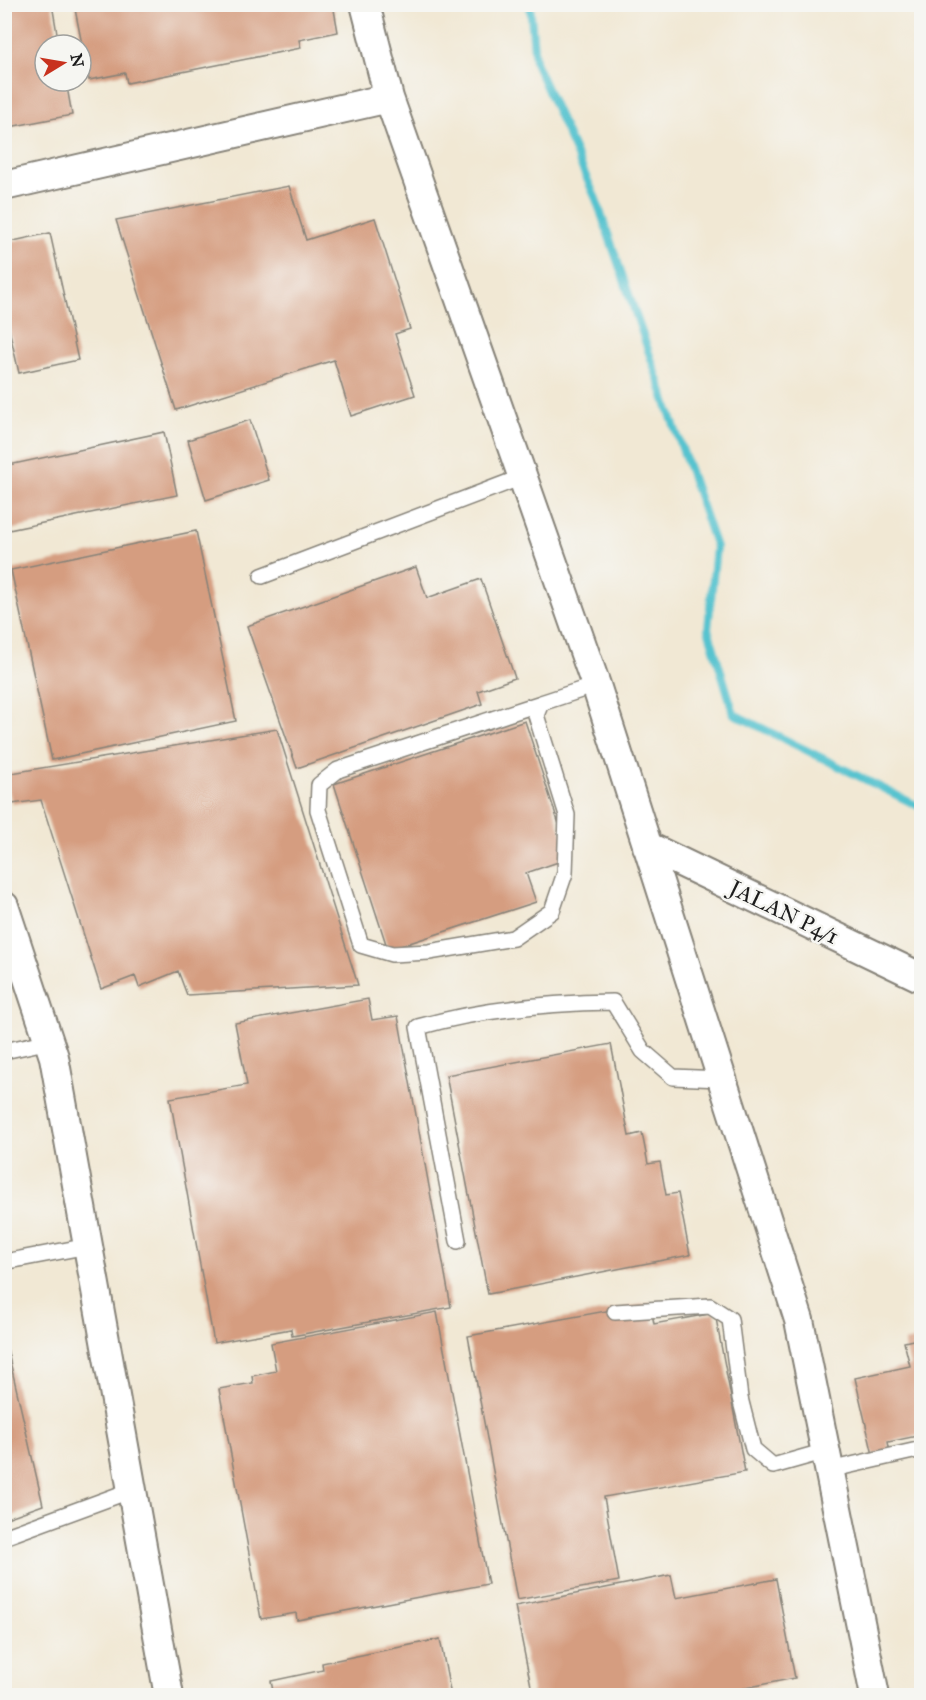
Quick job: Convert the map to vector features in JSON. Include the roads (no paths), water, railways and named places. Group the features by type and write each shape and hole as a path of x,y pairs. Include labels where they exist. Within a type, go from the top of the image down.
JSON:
{"street":[{"path":"365,4 388,99 596,685 799,1320 875,1695"},
{"path":"4,186 388,99"},
{"name":"JALAN P4/1","path":"647,846 921,978"},
{"path":"4,906 50,1041 169,1695"}],"lane":[{"path":"262,576 522,477"},
{"path":"541,703 536,715 567,815 565,873 552,911 513,938 429,952 392,954 361,945 318,810 319,785 338,770 541,703 596,685"},
{"path":"458,1241 418,1027 444,1019 554,1003 613,1002 643,1051 673,1077 721,1079"},
{"path":"4,1051 50,1041"},
{"path":"4,1262 88,1246"},
{"path":"615,1312 710,1306 730,1318 740,1398 753,1449 773,1466 921,1449"},
{"path":"4,1537 132,1490"}],"waterway":[{"path":"530,4 535,62 596,199 716,547 708,629 734,714 922,808"}]}
